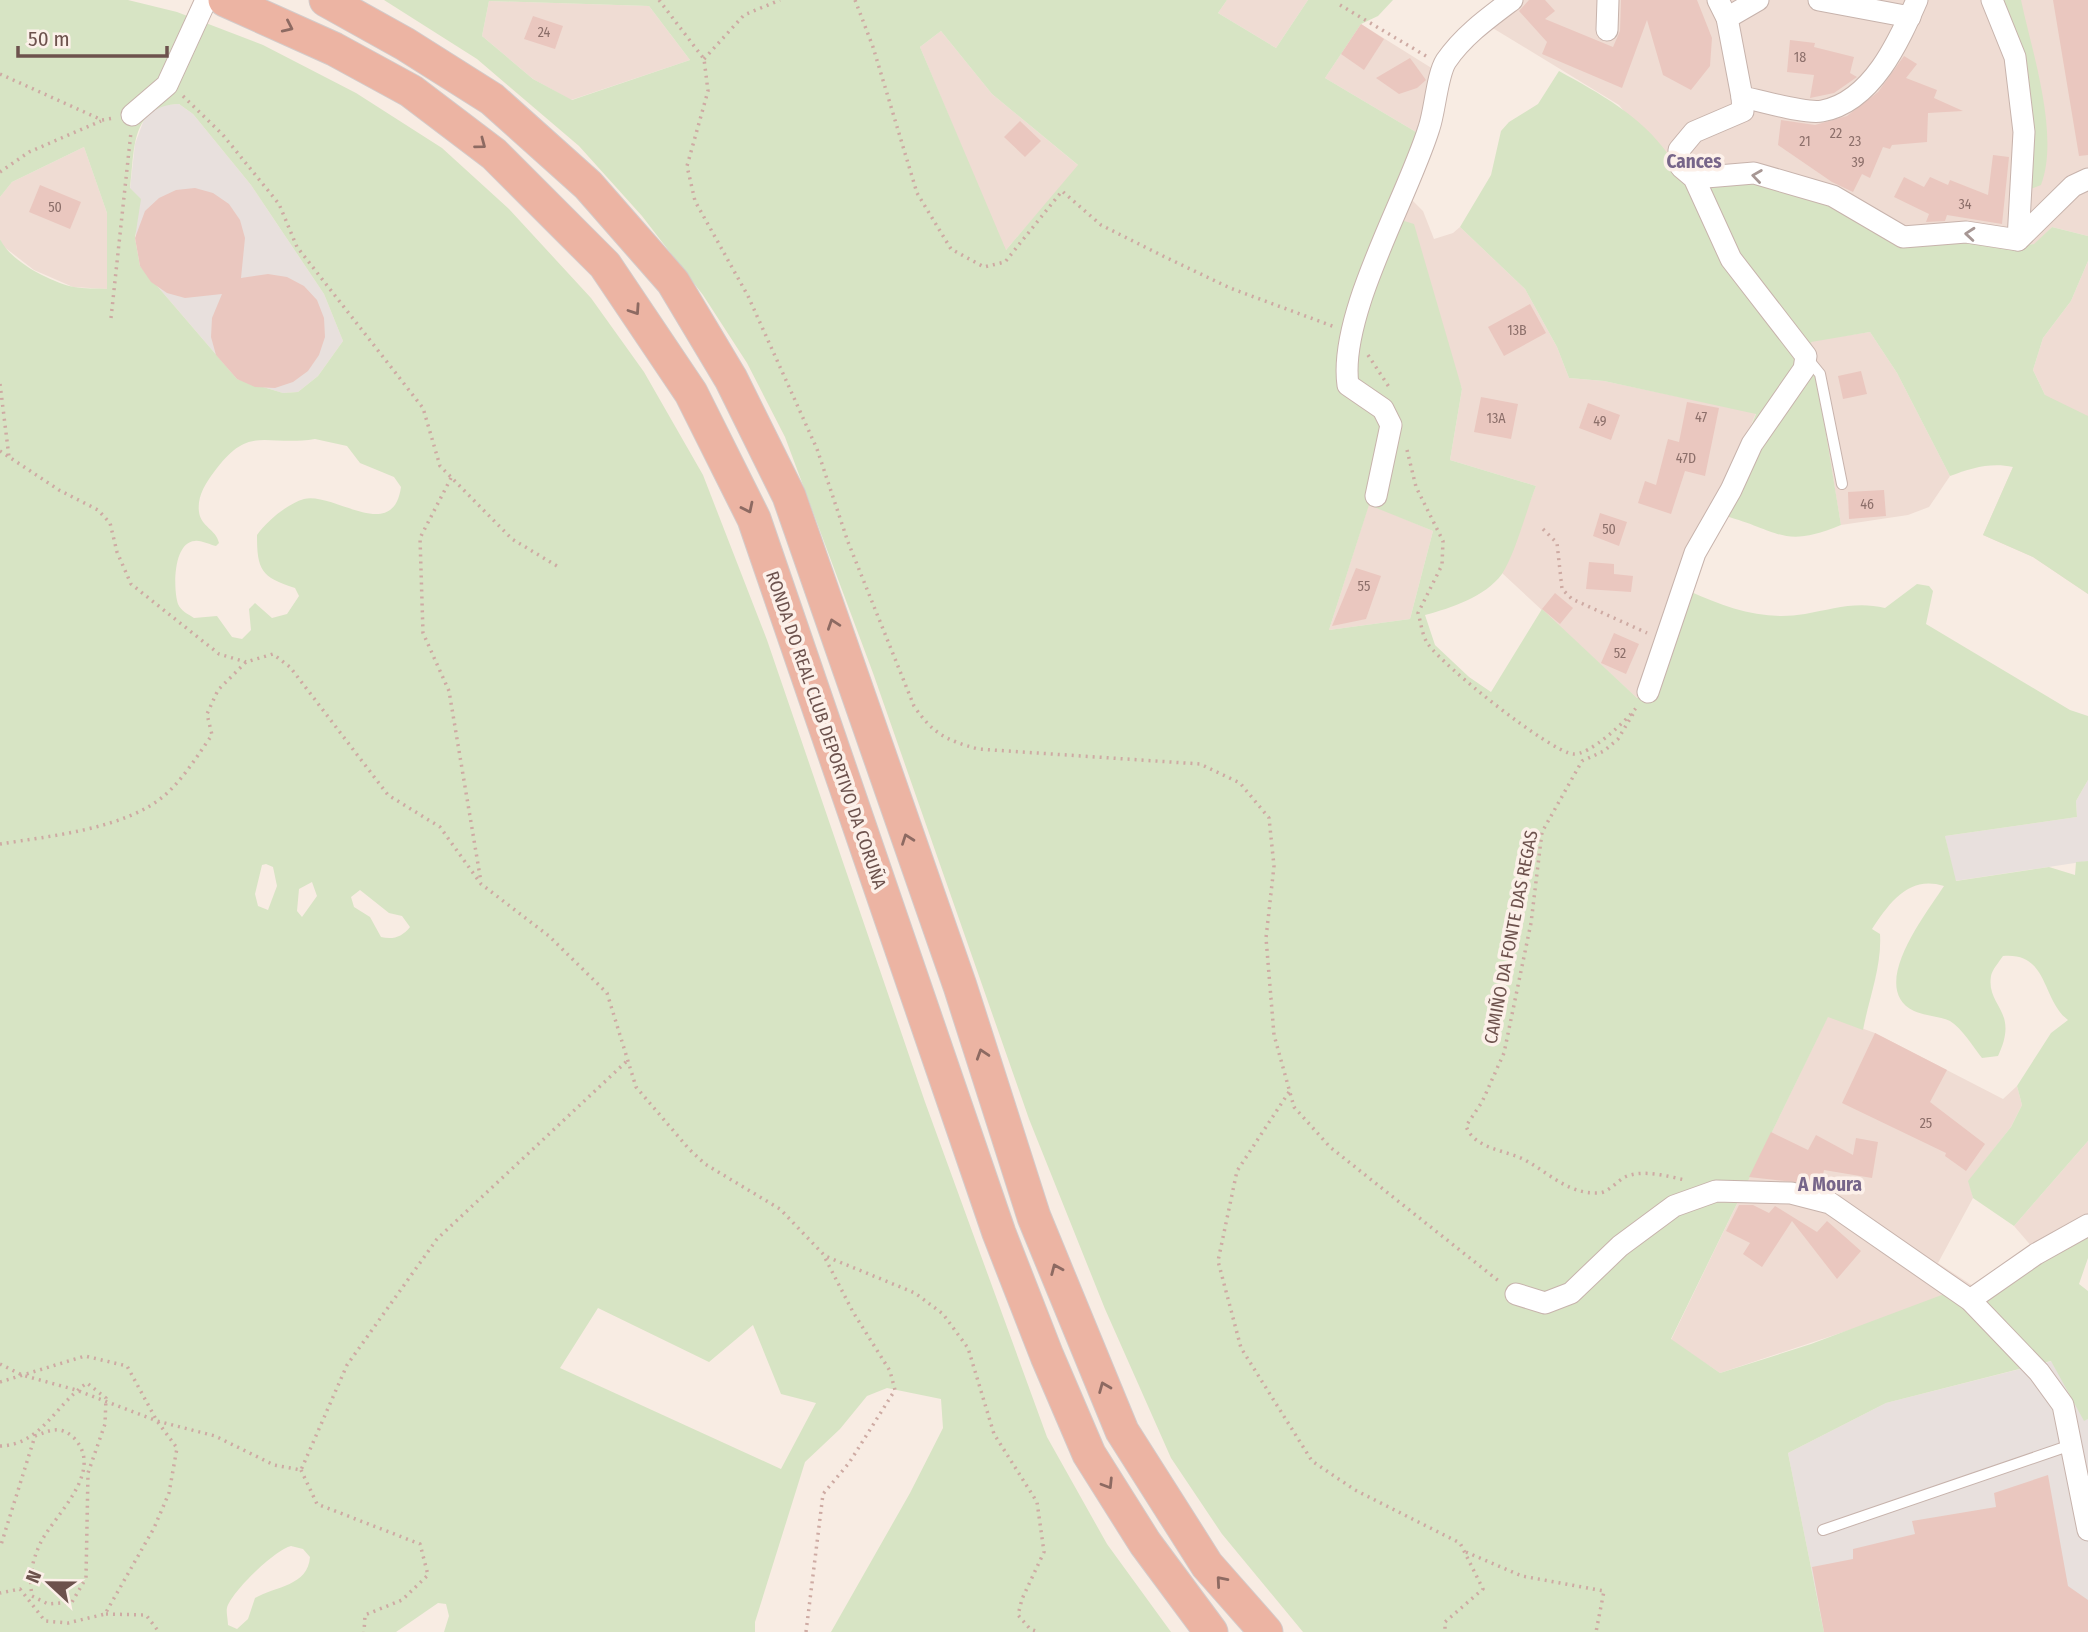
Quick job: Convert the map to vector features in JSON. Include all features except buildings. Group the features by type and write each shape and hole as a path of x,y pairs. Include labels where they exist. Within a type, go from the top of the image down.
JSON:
{"highway":[{"name":"RONDA DO REAL CLUB DEPORTIVO DA CORUÑA","path":"225,0 334,49 411,91 494,154 604,265 691,393 754,519 999,1233 1047,1356 1089,1454 1145,1543 1211,1632"},
{"path":"326,0 405,44 492,99 588,185 673,282 731,379 789,496 960,986 1034,1217 1122,1431 1207,1565 1266,1632"}],"street":[{"path":"132,115 167,85 206,0"},
{"path":"1376,496 1391,425 1383,409 1348,385 1345,368 1361,298 1410,183 1430,127 1444,64 1461,42 1512,0"},
{"path":"1607,30 1608,0"},
{"path":"1648,692 1695,553 1731,490 1752,444 1797,383 1804,369 1805,356 1731,259 1694,178 1681,167 1679,150 1694,132 1743,111 1722,9 1758,0"},
{"path":"1742,97 1820,112 1848,103 1870,83 1914,8 1819,0"},
{"path":"1992,0 2015,57 2024,132 2018,240"},
{"path":"1694,178 1754,173 1833,196 1903,237 1966,232 2018,240"},
{"path":"2018,240 2073,186 2088,179"},
{"path":"1516,1294 1545,1303 1571,1293 1620,1246 1674,1206 1716,1191 1791,1194 1830,1203 1923,1264 1970,1300 2039,1372 2063,1405 2088,1530"},
{"path":"1970,1300 2036,1254 2088,1225"}],"lane":[{"path":"1805,356 1820,374 1842,484"},
{"path":"1823,1530 2071,1445"}],"path":[{"path":"659,0 704,59 708,91 687,166 695,201 748,296 817,449 848,542 914,706 928,728 951,741 978,749 1200,764 1240,783 1269,818 1274,866 1267,950 1274,1035 1294,1107 1330,1147 1516,1294"},
{"path":"704,59 744,15 780,0"},
{"path":"855,0 873,47 917,193 951,249 984,267 1005,262 1062,191 1101,225 1163,256 1230,288 1353,333 1390,388"},
{"path":"1340,5 1403,44 1444,64"},
{"path":"0,74 102,120"},
{"path":"167,85 187,99 223,135 279,204 297,247 423,408 440,466 512,539 557,566"},
{"path":"0,172 29,152 102,120 132,115 111,318"},
{"path":"0,384 9,460"},
{"path":"1406,447 1416,487 1443,541 1442,565 1418,613 1427,643 1469,685 1545,739 1573,754 1587,752 1635,710 1648,692"},
{"path":"0,451 9,460 98,510 110,523 117,552 131,584 219,654 246,662"},
{"path":"451,478 420,538 423,633 449,691 481,884"},
{"path":"1543,529 1557,542 1562,589 1572,598 1665,640"},
{"path":"0,844 121,820 163,797 183,777 212,735 207,714 218,690 246,662 273,654 290,667 388,795 440,827 481,884 549,936 607,993 636,1087 705,1164 780,1209 825,1256 853,1312 890,1371 895,1390 849,1463 823,1494 806,1632"},
{"name":"CAMIÑO DA FONTE DAS REGAS","path":"1635,710 1618,739 1604,751 1582,761 1542,832 1531,923 1504,1053 1482,1102 1466,1126 1468,1133 1487,1146 1525,1160 1579,1192 1602,1194 1627,1176 1643,1174 1684,1180 1716,1191"},
{"path":"364,1632 365,1615 402,1600 428,1575 420,1544 317,1504 301,1470 347,1365 437,1239 628,1060"},
{"path":"1289,1091 1237,1171 1218,1261 1241,1348 1312,1461 1355,1490 1460,1543 1483,1589 1445,1622 1445,1632"},
{"path":"825,1256 915,1293 943,1314 968,1348 994,1433 1037,1502 1044,1552 1022,1599 1018,1615 1030,1629 1039,1632"},
{"path":"0,1382 85,1356 127,1366 156,1421 177,1448 169,1493 154,1528 105,1614"},
{"path":"0,1364 22,1375 76,1390 156,1421 215,1436 274,1465 301,1470"},
{"path":"0,1446 35,1436 56,1428 67,1432 79,1444 83,1465 76,1493 41,1542 29,1577 32,1596 48,1604 72,1602 86,1578 89,1473 105,1424 106,1398 87,1383 76,1390 35,1436 0,1548"},
{"path":"1464,1551 1522,1576 1604,1591 1596,1632"},
{"path":"0,1594 20,1589 45,1620 68,1623 105,1614 146,1615 159,1632"}],"shaded area":[{"path":"1227,0 1308,0 1276,48 1218,13"},
{"path":"1501,0 2088,0 2088,236 2052,227 2035,244 1998,248 1707,181 1683,183 1619,105 1491,27"},
{"path":"489,1 649,6 690,60 571,100 533,79 482,36"},
{"path":"1361,24 1433,69 1421,135 1325,78"},
{"path":"941,31 992,94 1079,166 1005,251 920,47"},
{"path":"179,104 193,114 251,185 324,294 343,341 318,376 298,392 283,393 237,379 140,266 130,189 135,144 146,114 161,105"},
{"path":"84,147 107,213 107,289 73,287 34,270 3,246 0,239 0,197 12,182"},
{"path":"1410,198 1423,211 1434,239 1453,233 1460,227 1525,289 1557,347 1569,378 1604,381 1756,413 1642,695 1638,699 1502,573 1536,486 1450,460 1462,389 1401,220"},
{"path":"2088,261 2088,594 2033,557 1983,535 2045,395 2033,370 2043,338 2071,301"},
{"path":"1870,332 1897,373 1950,476 1929,507 1908,515 1841,525 1810,341"},
{"path":"1369,504 1433,531 1410,619 1329,630"},
{"path":"2088,780 2088,861 1955,881 1945,836 2077,817 2076,801"},
{"path":"1828,1016 1875,1033 2003,1099 2017,1086 2022,1105 2011,1127 1969,1181 1973,1198 1938,1263 1976,1288 1720,1373 1671,1340"},
{"path":"2088,1141 2088,1215 2033,1248 2014,1226"},
{"path":"2052,1361 2084,1420 2088,1419 2088,1632 1824,1632 1788,1453 1886,1403"}],"green space":[{"path":"0,0 128,0 177,12 263,45 356,93 442,148 509,209 591,298 644,372 703,475 767,640 925,1102 1047,1437 1107,1544 1171,1632 831,1632 910,1493 943,1428 941,1399 887,1388 867,1396 840,1429 805,1462 755,1622 755,1632 444,1632 449,1616 446,1604 438,1603 396,1632 0,1632 0,239 21,263 43,275 74,287 107,289 107,213 84,147 12,182 0,197","holes":["179,104 193,114 251,185 324,294 343,341 318,376 298,392 283,393 237,379 140,266 135,238 141,199 130,188 135,145 143,121 151,112","315,439 347,446 360,463 394,477 401,487 396,504 387,512 361,512 331,502 304,499 284,509 272,519 257,535 260,564 268,576 295,588 299,596 287,614 272,618 255,603 249,609 251,630 242,639 232,637 217,616 194,618 185,612 176,597 175,578 179,557 188,543 197,541 216,546 219,543 200,517 200,496 205,486 214,472 238,447 259,440","262,865 273,867 277,886 268,910 258,906 255,894","312,882 317,896 302,917 297,911 299,889","360,890 389,913 402,916 410,927 397,937 381,937 370,917 354,907 351,897","598,1308 709,1362 753,1325 781,1394 816,1403 781,1469 560,1368","291,1546 303,1549 310,1557 308,1567 297,1580 255,1598 248,1619 237,1629 228,1625 227,1610 230,1601 245,1582 275,1555"]},
{"path":"384,0 1227,0 1218,13 1276,48 1308,0 1393,0 1378,16 1361,24 1325,78 1421,135 1401,220 1414,224 1462,389 1450,460 1536,486 1516,544 1502,574 1477,595 1425,615 1435,645 1469,677 1491,692 1542,609 1637,698 1642,695 1756,414 1604,381 1569,378 1557,347 1525,289 1460,227 1491,175 1501,131 1509,122 1538,104 1559,71 1604,97 1645,128 1668,154 1683,183 1769,184 1828,204 1894,240 1960,241 1998,248 2034,244 2052,227 2088,236 2088,261 2071,301 2043,338 2033,370 2045,395 2088,416 2088,594 2033,557 1983,535 2013,467 1981,467 1950,476 1897,373 1870,332 1811,342 1841,525 1806,536 1793,537 1725,516 1689,591 1746,611 1790,616 1854,606 1885,608 1917,584 1929,586 1933,591 1926,624 2070,710 2088,716 2088,780 2076,801 2077,817 1945,836 1956,881 2049,867 2075,875 2076,862 2088,861 2088,1141 2014,1226 1973,1198 1968,1181 2011,1127 2022,1105 2017,1086 2051,1033 2068,1020 2059,1011 2037,969 2029,961 2003,956 1991,976 1993,995 2001,1010 2005,1028 2004,1041 1998,1056 1982,1058 1950,1021 1914,1011 1901,1000 1896,986 1898,969 1914,932 1944,886 1921,884 1911,888 1893,901 1872,929 1880,934 1879,958 1863,1030 1828,1017 1671,1339 1720,1373 1811,1344 1947,1293 1964,1306 2088,1215 2088,1258 2079,1284 2088,1291 2088,1419 2084,1421 2051,1361 1886,1403 1788,1453 1824,1632 1303,1632 1222,1534 1171,1458 1105,1309 1029,1119 873,673 785,437 747,363 703,295 642,216 579,146 477,59","holes":["489,1 649,6 690,60 572,100 533,79 482,36","941,31 992,94 1078,165 1006,250 920,47","1369,505 1433,531 1410,619 1329,630"]},
{"path":"1998,0 2021,0 2046,118 2046,165 2041,185 2028,190"}],"district":[{"name":"Cances","path":"1694,161"},
{"name":"A Moura","path":"1830,1184"}]}
